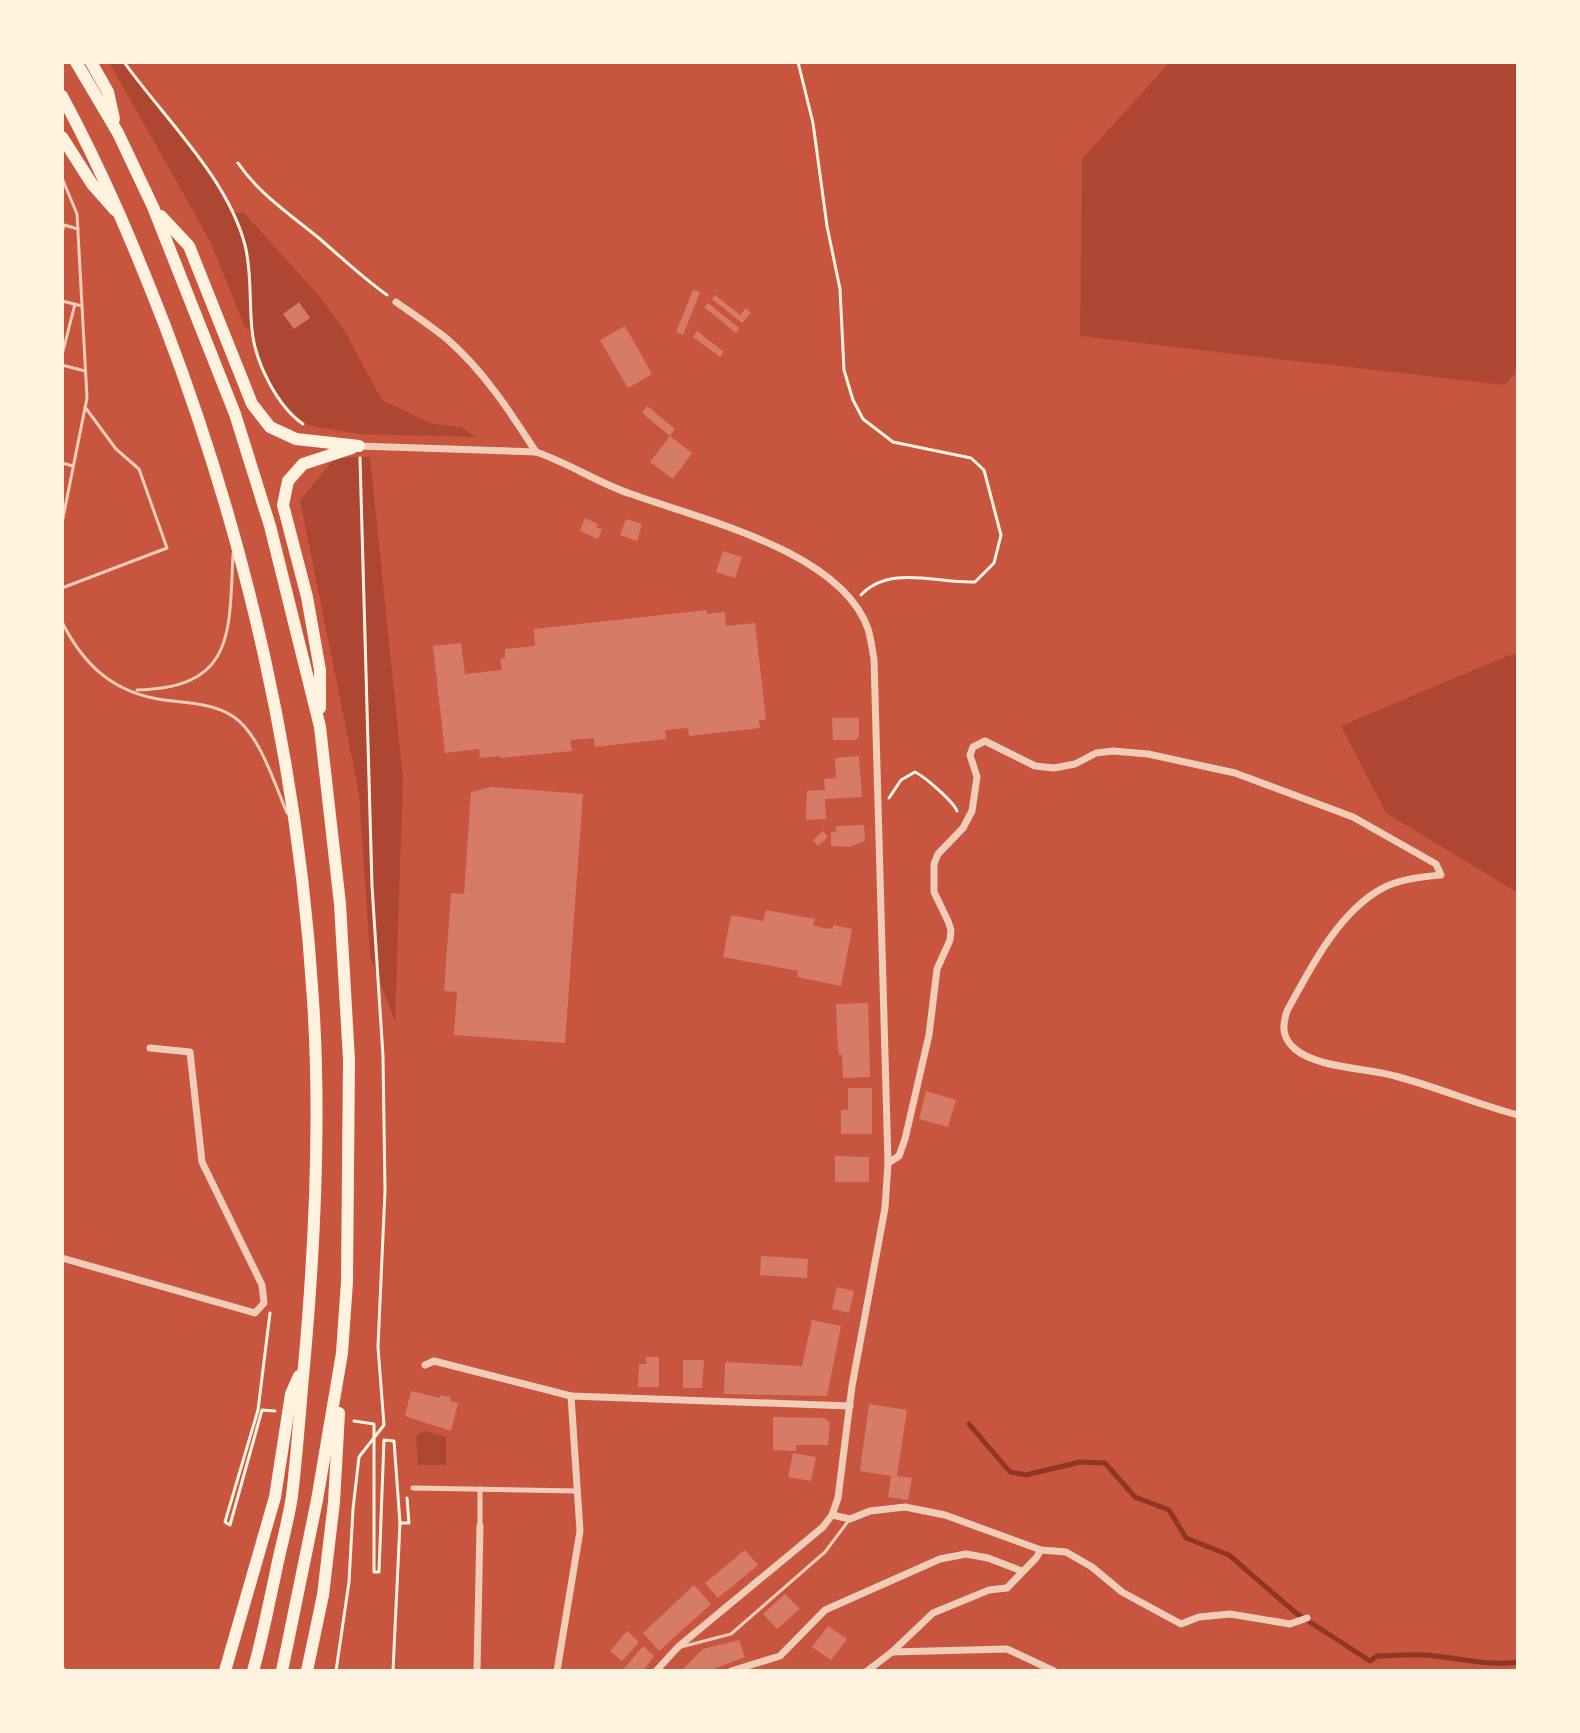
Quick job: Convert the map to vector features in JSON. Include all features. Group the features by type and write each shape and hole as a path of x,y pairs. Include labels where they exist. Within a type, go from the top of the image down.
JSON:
{"highway":[{"path":"76,62 118,133 153,207 235,414 270,526 320,727"},
{"path":"91,62 108,92 118,133"},
{"path":"62,96 125,222 192,397 234,534 253,603 275,710 306,917 315,1070 312,1275 291,1499 253,1671"},
{"path":"62,137 92,184 125,222"},
{"path":"153,207 189,246 252,404 270,427 296,439 359,446"},
{"path":"307,1671 323,1595 334,1502 347,1282 349,1060 340,904 320,727 320,670 307,597 283,505 288,481 303,464 359,446"},
{"path":"282,1671 317,1500 342,1353"},
{"path":"225,1671 275,1497 291,1394 304,1365"}],"street":[{"path":"396,302 446,339 469,361 515,419 536,452"},
{"path":"359,446 536,452 630,494 751,535 814,569 839,588 867,628 874,659 888,1163 878,1251 850,1406 838,1498 832,1515 823,1527 678,1647 656,1671"},
{"path":"888,1163 899,1156 905,1139 929,1035 937,969 950,940 951,930 934,892 933,878 938,854 963,828 972,811 977,777 970,755 973,747 985,741 1035,766 1054,768 1075,764 1096,753 1113,751 1196,763 1285,790 1353,817 1436,864 1441,875 1409,879 1382,888 1339,928 1287,1011 1282,1025 1286,1039 1296,1050 1313,1059 1394,1075 1518,1115"},
{"path":"62,1258 255,1313 264,1303 262,1285 202,1162 190,1052 150,1048"},
{"path":"425,1365 434,1361 571,1396 850,1406"},
{"path":"557,1671 580,1531 571,1396"},
{"path":"410,1488 577,1491"},
{"path":"477,1671 480,1489"},
{"path":"832,1515 850,1519 870,1511 905,1507 945,1515 1041,1550 1066,1552 1092,1567 1122,1592 1174,1622 1185,1624 1199,1617 1230,1614 1290,1624 1304,1620"},
{"path":"867,1671 933,1613 989,1590 1007,1588 1041,1550"},
{"path":"731,1671 780,1656 825,1610 940,1559 966,1554 988,1558 1022,1571"},
{"path":"892,1652 1007,1649 1054,1671"}],"lane":[{"path":"62,178 77,214 86,372 85,407 62,523"},
{"path":"62,233 64,225 78,229"},
{"path":"62,301 82,306"},
{"path":"62,355 75,304"},
{"path":"62,365 86,372"},
{"path":"62,588 167,548 139,469 116,449 85,407"},
{"path":"62,463 73,466"},
{"path":"132,690 162,689 186,682 203,672 219,656 229,634 234,534"},
{"path":"62,622 84,658 108,682 160,700 211,706 235,717 252,736 295,831"},
{"path":"678,1647 731,1634 825,1552 850,1519"}],"path":[{"path":"124,62 217,183 245,246 252,334 265,374 291,415 302,424 315,426"},
{"path":"798,62 813,123 827,226 840,289 844,370 853,400 863,419 893,442 961,456 981,464 1001,535 994,563 975,582 910,577 872,583 853,604"},
{"path":"238,163 269,198 350,268 396,302"},
{"path":"336,1671 349,1582 359,1457 384,1425 378,1347 385,1191 383,1056 372,886 359,446"},
{"path":"879,803 889,798 901,780 915,772 921,775 956,807 950,842"},
{"path":"258,1410 271,1315 264,1303"},
{"path":"380,1515 384,1440 394,1441 400,1523 393,1671"},
{"path":"400,1523 409,1523 410,1488"}],"shaded area":[{"path":"109,62 124,62 217,183 232,212 244,213 321,298 344,330 382,400 432,424 462,427 475,437 358,434 302,424 279,400 265,374 252,334 244,325 210,241"},
{"path":"1170,62 1518,62 1518,370 1505,385 1080,336 1082,159"},
{"path":"370,457 403,779 395,1021 370,956 359,793 300,500 335,458"},
{"path":"1518,654 1518,893 1386,813 1341,726"},
{"path":"424,1431 446,1437 446,1465 418,1465 416,1436"}],"building":[{"path":"693,290 700,292 683,335 676,332"},
{"path":"715,295 740,315 746,308 751,313 742,323 712,299"},
{"path":"299,302 310,318 294,329 283,314"},
{"path":"708,303 739,328 736,333 704,307"},
{"path":"625,326 652,374 628,388 600,340"},
{"path":"697,331 724,352 720,357 693,337"},
{"path":"647,406 675,429 670,436 642,413"},
{"path":"670,436 692,453 673,479 650,462"},
{"path":"585,518 602,529 598,539 580,531"},
{"path":"626,519 642,524 637,541 620,535"},
{"path":"723,551 742,557 735,578 716,572"},
{"path":"707,610 707,614 725,612 726,626 755,623 766,720 759,720 760,728 689,736 688,728 665,730 666,739 595,747 594,738 570,740 572,751 500,758 480,758 479,749 445,753 433,646 461,643 465,674 502,670 500,659 505,658 505,649 535,646 534,629"},
{"path":"832,718 859,718 859,736 856,740 833,740"},
{"path":"859,756 862,797 825,799 826,819 806,820 807,791 825,790 824,779 836,778 835,758"},
{"path":"491,787 583,794 565,1043 454,1035 457,992 444,991 451,893 464,894 471,792"},
{"path":"864,825 865,841 849,847 831,846 831,832 836,832 836,826"},
{"path":"823,831 828,837 818,846 813,840"},
{"path":"766,910 815,919 813,925 823,928 833,929 833,925 852,929 841,986 797,977 798,971 723,957 731,915 763,921"},
{"path":"868,1003 870,1077 843,1078 836,1004"},
{"path":"848,1088 872,1088 872,1134 841,1134 841,1110 848,1110"},
{"path":"926,1091 956,1100 948,1127 919,1119"},
{"path":"835,1156 869,1157 869,1182 835,1182"},
{"path":"761,1256 808,1259 807,1278 760,1275"},
{"path":"837,1287 854,1291 849,1313 832,1309"},
{"path":"812,1320 841,1326 827,1396 724,1394 725,1362 802,1366"},
{"path":"646,1357 659,1357 659,1387 638,1387 639,1364 646,1364"},
{"path":"683,1360 704,1360 702,1388 683,1388"},
{"path":"411,1391 440,1398 440,1395 451,1397 450,1401 458,1403 451,1431 405,1416"},
{"path":"869,1404 907,1410 897,1476 912,1478 908,1500 888,1497 891,1476 860,1471"},
{"path":"773,1417 824,1418 830,1423 828,1445 796,1445 796,1451 773,1450"},
{"path":"793,1453 816,1457 811,1481 788,1477"},
{"path":"745,1550 758,1565 718,1598 705,1583"},
{"path":"694,1585 711,1604 659,1651 643,1633"},
{"path":"785,1594 800,1609 777,1629 763,1614"},
{"path":"828,1626 847,1639 831,1660 812,1647"},
{"path":"627,1631 639,1642 622,1661 610,1651"},
{"path":"739,1640 745,1657 708,1671 681,1671 703,1649"},
{"path":"643,1646 654,1656 643,1671 622,1671"}],"waterway":[{"path":"969,1424 1010,1472 1026,1475 1080,1462 1105,1463 1135,1497 1169,1510 1186,1538 1229,1555 1296,1613 1370,1661 1377,1656 1428,1655 1487,1663 1518,1662"}]}
